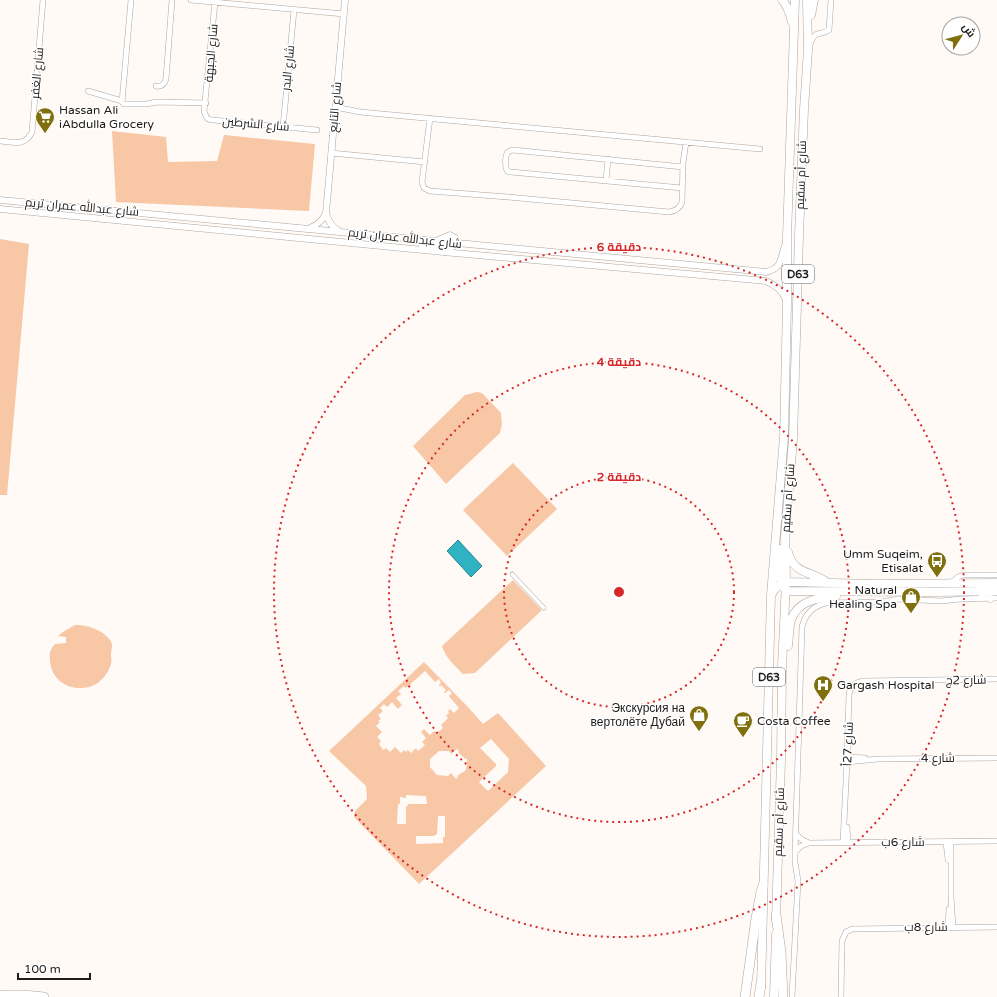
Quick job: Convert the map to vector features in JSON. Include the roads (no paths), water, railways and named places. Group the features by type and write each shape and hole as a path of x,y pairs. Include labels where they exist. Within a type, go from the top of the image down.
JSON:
{"highway":[{"path":"745,997 756,918 763,885"},
{"path":"776,915 781,952 783,997"},
{"path":"760,997 761,983"},
{"path":"4,995 44,997"}],"main road":[{"path":"782,0 790,14 794,33"},
{"name":"شارع أم سقيم","path":"761,983 771,595 784,437 787,237 795,0"},
{"path":"802,0 803,28 808,50"},
{"name":"شارع أم سقيم","path":"774,997 781,760 785,536 793,439 799,228 808,50 807,0"},
{"path":"808,50 814,0"},
{"path":"778,509 782,517 784,582"},
{"path":"785,536 789,556 794,565 803,572 818,576 828,583"},
{"path":"784,582 860,591 997,591"},
{"path":"771,595 776,587 784,582 876,584 997,583"},
{"path":"783,657 787,650 792,618 800,607 820,597 842,596 860,591"},
{"path":"979,591 993,598"},
{"path":"771,595 777,595 780,599 778,648 782,667"}],"street":[{"name":"شارع الغفر","path":"0,141 21,143 30,138 32,132 43,0"},
{"path":"122,101 131,0"},
{"path":"156,86 162,85 166,80 172,0"},
{"path":"190,0 344,14"},
{"name":"شارع التابع","path":"326,213 345,0"},
{"path":"808,50 811,40 815,35 829,30 831,0"},
{"name":"شارع الجبهة","path":"206,103 215,2"},
{"name":"شارع البدر","path":"283,127 294,10"},
{"path":"88,91 122,101 123,104 146,104 157,102 206,103"},
{"name":"شارع الشرطين","path":"206,103 204,112 205,116 210,120 317,130"},
{"path":"335,109 760,149"},
{"path":"428,118 424,174 422,182 424,188 435,191 674,212 678,209 682,202 684,142"},
{"path":"682,188 508,172 505,167 506,155 513,150 683,165"},
{"path":"331,153 425,162"},
{"path":"606,181 608,159"},
{"name":"شارع عبدالله عمران تريم","path":"0,200 766,272 776,268 780,264 787,237"},
{"name":"شارع عبدالله عمران تريم","path":"0,209 454,253 766,281 773,284 780,290 785,296 787,304"},
{"path":"308,228 321,222 326,213"},
{"path":"326,213 329,223 336,230 341,232"},
{"path":"388,246 407,244 449,248 455,246 456,243"},
{"path":"512,574 544,608"},
{"path":"951,583 958,577 964,575 997,575"},
{"path":"792,997 798,881 795,852 802,627 807,614 817,606 826,603 882,602 898,599 941,602 961,599 993,598"},
{"name":"شارع 2ج","path":"864,681 997,679"},
{"name":"شارع 27أ","path":"845,842 850,692 854,685 858,682 864,681"},
{"name":"شارع 4","path":"848,760 870,758 997,758"},
{"path":"796,834 801,840 809,843"},
{"name":"شارع 6ب","path":"809,843 997,841"},
{"path":"949,842 951,871 950,927"},
{"path":"795,852 801,846 809,843"},
{"name":"شارع 8ب","path":"841,997 842,941 846,932 852,929 997,927"}],"water":[{"path":"458,540 482,566 471,577 447,551"}],"place":[{"name":"Hassan Ali iAbdulla Grocery","path":"45,134"},
{"name":"Umm Suqeim, Etisalat","path":"937,578"},
{"name":"Natural Healing Spa","path":"911,614"},
{"name":"Gargash Hospital","path":"823,702"},
{"name":"Экскурсия на вертолёте Дубай","path":"699,732"},
{"name":"Costa Coffee","path":"743,738"}]}
